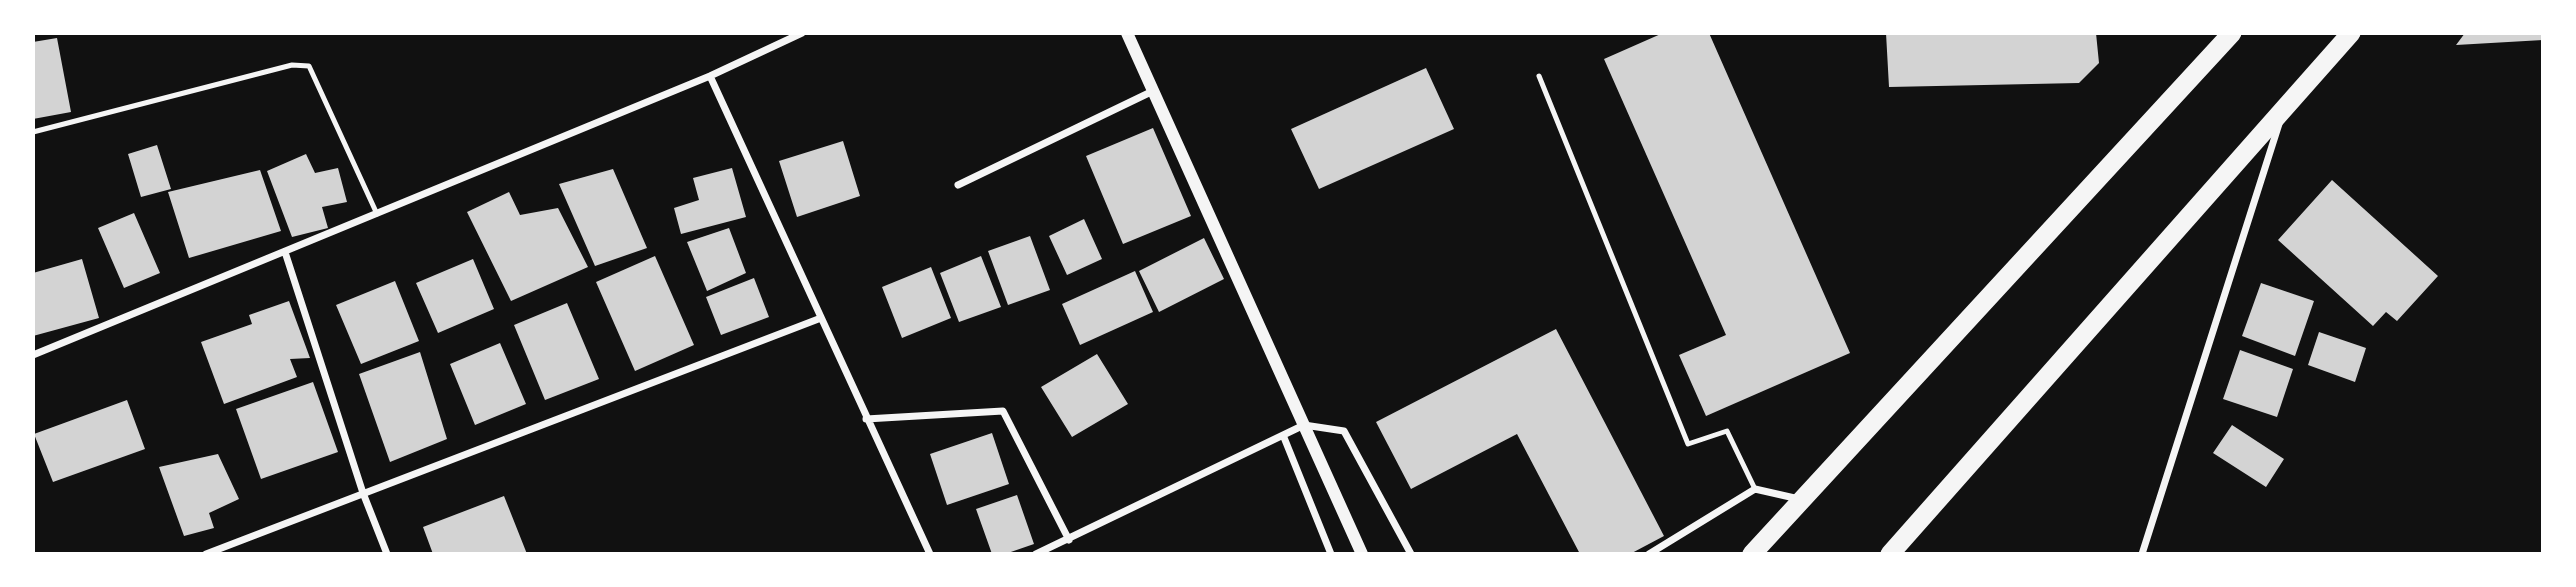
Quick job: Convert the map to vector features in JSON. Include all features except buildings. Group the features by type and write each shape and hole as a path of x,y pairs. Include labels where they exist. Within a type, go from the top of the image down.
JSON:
{"highway":[{"path":"1752,554 2232,33"},
{"path":"1890,554 2351,33"}],"street":[{"path":"33,355 710,76 802,33"},
{"path":"1127,33 1362,554"},
{"path":"710,76 930,554"},
{"path":"958,184 1153,90"},
{"path":"2142,554 2282,113"},
{"path":"285,252 363,493 387,554"},
{"path":"206,554 821,318"},
{"path":"866,419 1003,411 1069,540"},
{"path":"1036,554 1304,425 1345,431 1411,554"},
{"path":"1283,435 1331,554"},
{"path":"1649,554 1755,489 1800,499"}],"lane":[{"path":"33,132 292,65 309,66 377,214"},
{"path":"1538,76 1688,444 1727,431 1755,489"}]}
